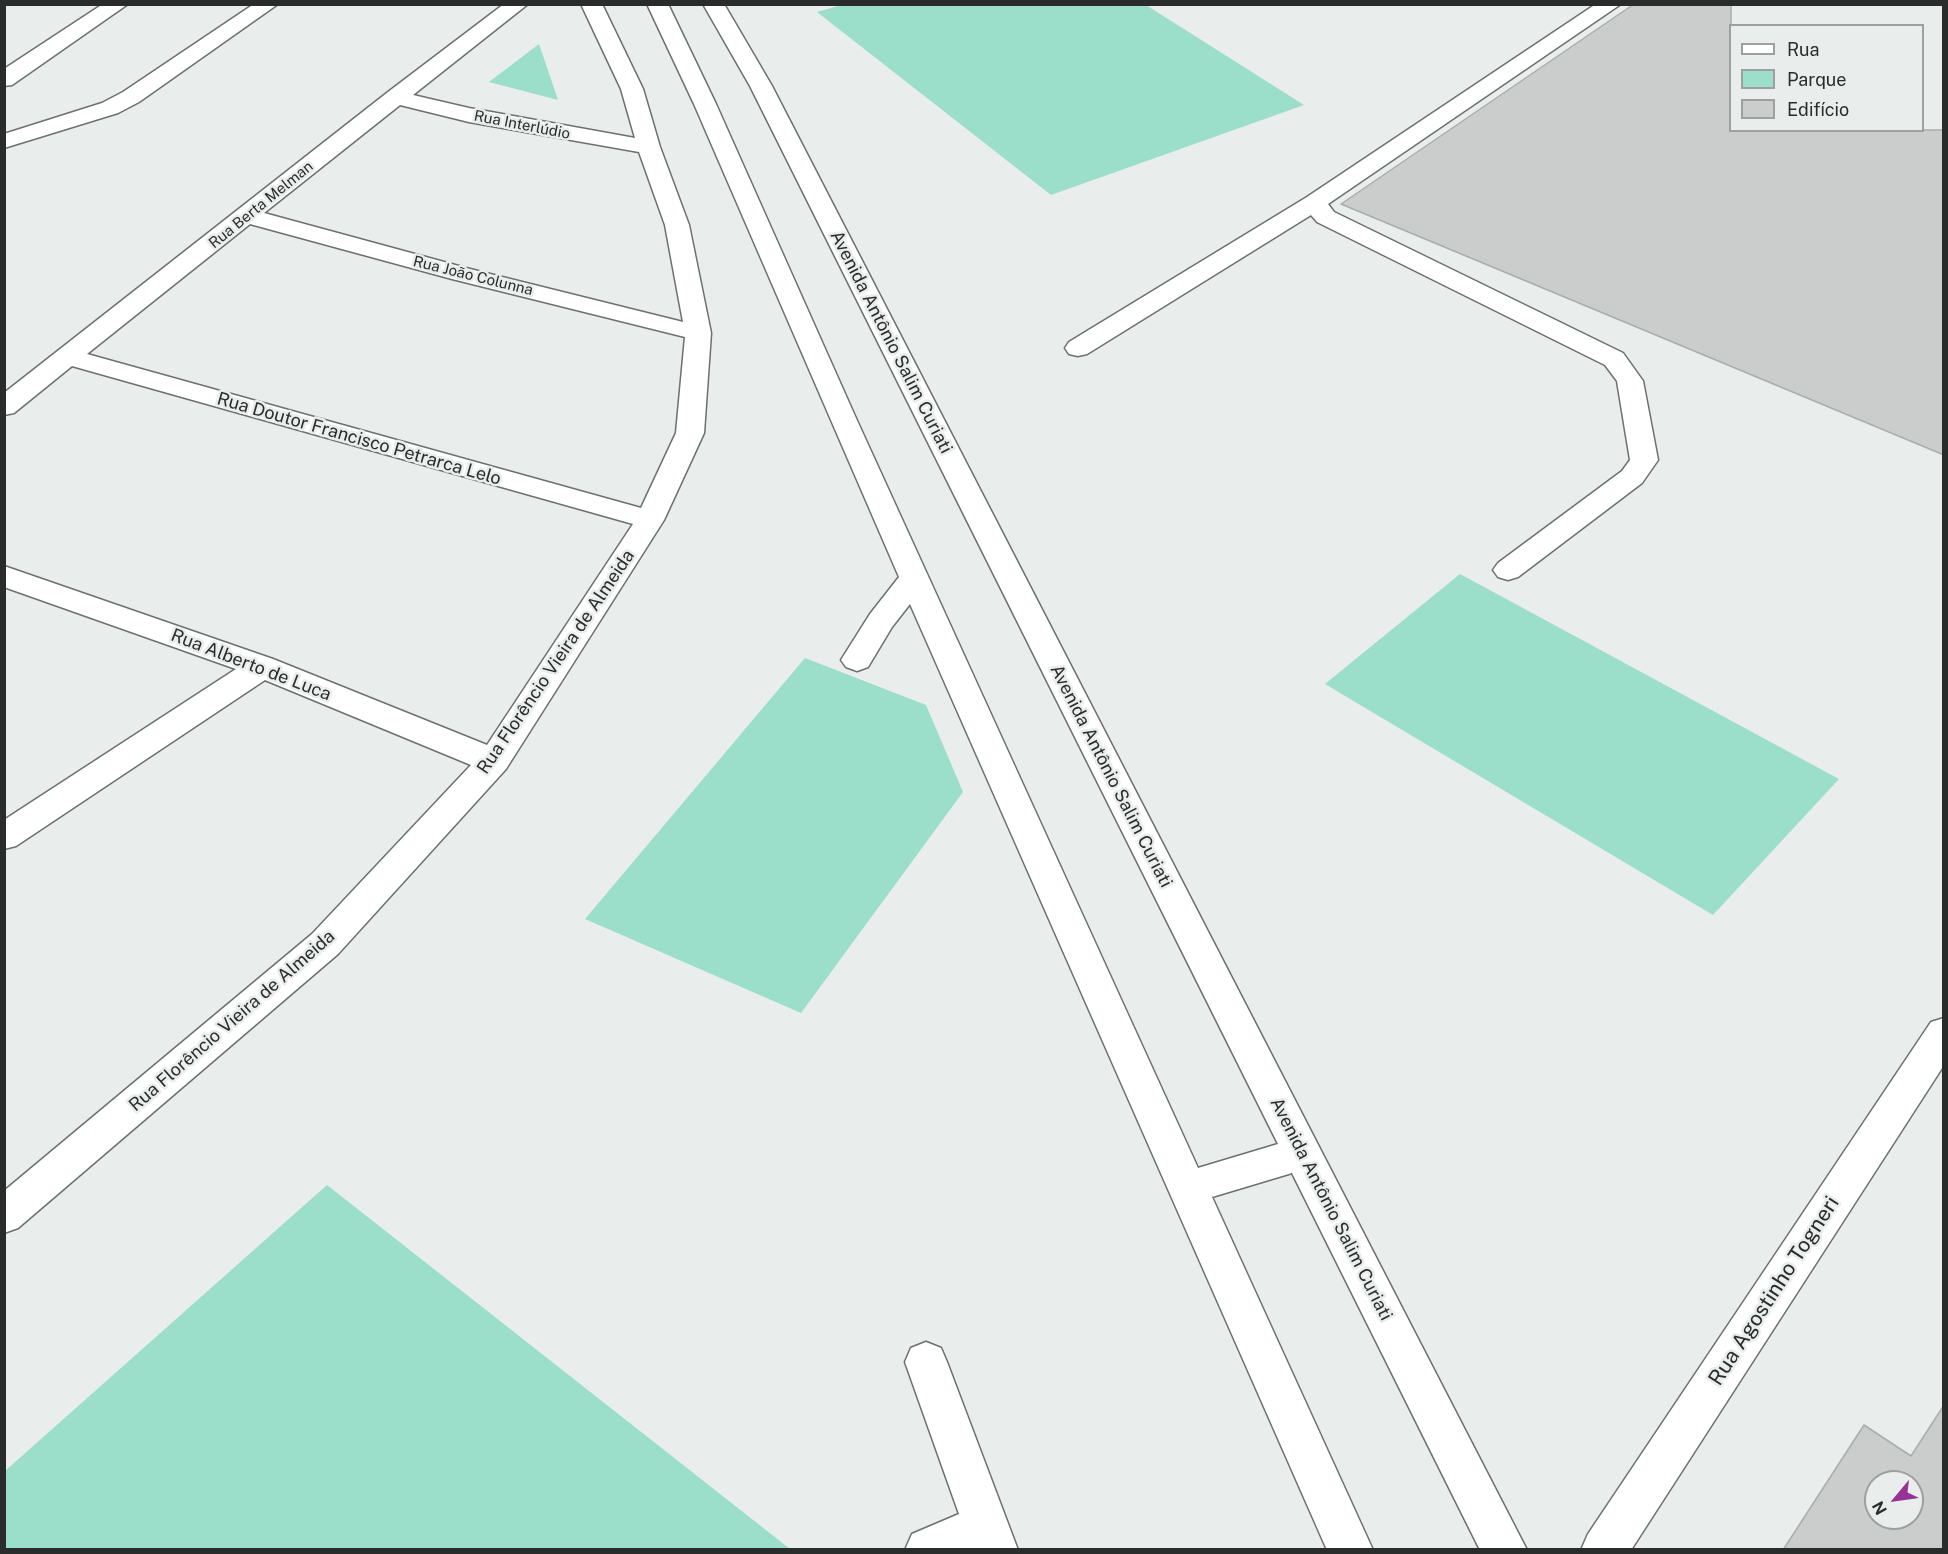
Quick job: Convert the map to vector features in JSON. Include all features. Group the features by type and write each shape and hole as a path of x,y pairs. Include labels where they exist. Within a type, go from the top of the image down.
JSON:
{"street":[{"path":"4,80 35,57 118,4"},
{"path":"4,141 110,108 131,97 268,4"},
{"name":"Rua Berta Melman","path":"4,407 396,97 518,4"},
{"name":"Rua Florêncio Vieira de Almeida","path":"4,1216 325,944 494,761 650,520 690,433 698,333 677,225 649,147 632,89 591,4"},
{"path":"657,4 705,104 914,578 1350,1550"},
{"name":"Avenida Antônio Salim Curiati","path":"713,4 767,97 1504,1550"},
{"path":"1078,348 1315,202 1611,4"},
{"name":"Rua Interlúdio","path":"396,97 469,116 649,147"},
{"path":"1315,202 1324,217 1614,359 1630,381 1644,460 1632,477 1509,570"},
{"name":"Rua João Colunna","path":"248,216 461,274 698,333"},
{"name":"Rua Doutor Francisco Petrarca Lelo","path":"68,357 650,520"},
{"name":"Rua Alberto de Luca","path":"4,576 262,666 494,761"},
{"path":"856,660 881,621 914,578"},
{"path":"4,837 262,666"},
{"name":"Rua Agostinho Togneri","path":"1604,1550 1944,1033"},
{"path":"1187,1188 1303,1153"},
{"path":"926,1362 990,1538 928,1550"}],"green space":[{"path":"845,4 1146,5 1304,105 1051,195 817,12"},
{"path":"539,44 558,100 489,82"},
{"path":"1460,574 1839,779 1713,915 1325,684"},
{"path":"805,658 926,705 963,792 801,1013 585,919"},
{"path":"327,1185 790,1549 5,1549 5,1471"}],"building":[{"path":"1634,4 1731,4 1729,132 1924,132 1924,130 1944,130 1944,455 1341,204"},
{"path":"1944,1405 1944,1550 1783,1550 1864,1425 1911,1456"}]}
